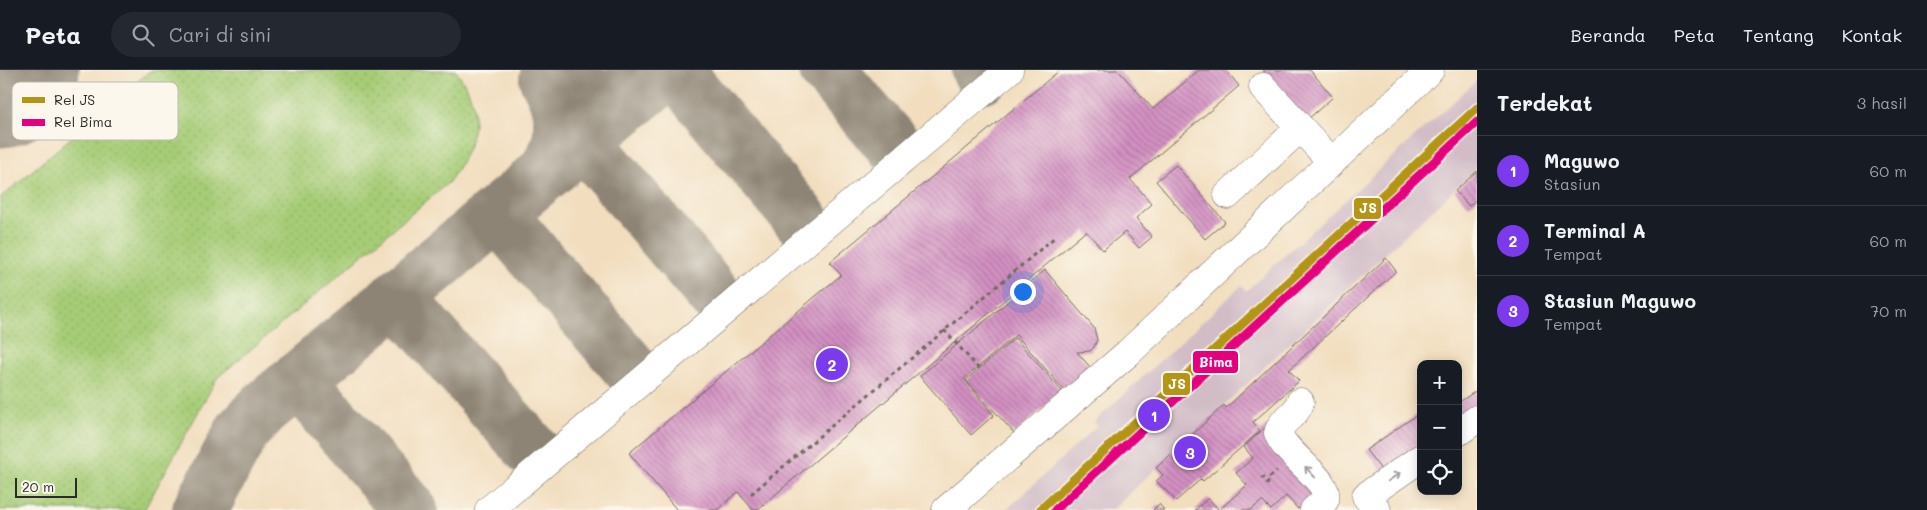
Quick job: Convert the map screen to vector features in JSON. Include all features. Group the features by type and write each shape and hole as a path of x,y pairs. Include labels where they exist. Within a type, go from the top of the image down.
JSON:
{"street":[{"path":"489,510 1009,70"},
{"path":"946,510 1136,346 1222,268 1331,161 1430,70"},
{"path":"1263,87 1331,161"},
{"path":"1228,195 1300,128"},
{"path":"1300,402 1297,410 1282,424 1278,434 1283,443 1326,491 1325,500 1314,510"},
{"path":"1462,429 1477,419"},
{"path":"1372,503 1417,462"}],"path":[{"path":"751,494 1055,238"},
{"path":"944,330 981,371"},
{"path":"1261,478 1270,477 1268,485"}],"shaded area":[{"path":"1477,80 1477,168 1112,510 1006,510 1097,426 1094,422 1241,286 1246,291"}],"green space":[{"path":"151,70 455,70 465,84 471,99 474,126 465,154 449,182 217,378 144,510 0,510 0,198 68,140 178,140 178,82 137,82"}],"building":[{"path":"1060,70 1118,70 1153,109 1199,70 1226,70 1239,86 1130,179 1152,204 1136,218 1152,237 1139,248 1125,232 1103,250 1086,231 757,510 753,510 738,492 717,510 677,510 629,453 841,275 830,262"},
{"path":"1263,70 1310,70 1333,97 1307,120"},
{"path":"1176,165 1225,222 1205,239 1156,181"},
{"path":"1477,171 1477,199 1469,206 1455,191"},
{"path":"1386,258 1396,271 1289,370 1299,381 1253,422 1260,431 1203,481 1201,479 1176,501 1156,481 1163,475 1156,468 1224,405 1226,408"},
{"path":"1045,270 1094,328 1097,340 1094,347 1090,351 1077,352 1090,367 1064,390 1016,335 964,379 994,415 971,435 920,376"},
{"path":"1015,338 1062,391 1015,434 966,380"},
{"path":"1477,390 1477,414 1462,424 1462,405 1462,400"},
{"path":"1417,415 1417,456 1386,476 1366,450"},
{"path":"1273,420 1291,440 1296,436 1313,455 1330,480 1298,509 1286,496 1271,510 1262,501 1251,510 1219,510 1247,485 1236,473 1253,458 1244,447"},
{"path":"1208,498 1219,510 1195,510"},
{"path":"1159,504 1164,510 1153,510"}],"taxiway":[{"path":"200,510 243,430 264,408 669,70"},
{"path":"675,70 804,223"},
{"path":"827,70 895,147"},
{"path":"979,70 983,75"},
{"path":"537,180 547,169 554,157 559,145 561,132 559,106 547,79 573,90 597,96 622,96 649,88"},
{"path":"585,142 716,297"},
{"path":"498,214 631,369"},
{"path":"397,297 533,451"},
{"path":"298,379 410,510"}],"runway":[{"path":"0,77 9,70"}],"rail line":[{"name":"JS","path":"1040,510 1477,108"},
{"name":"Bima","path":"1055,510 1477,122"}],"place":[{"name":"Terminal A","path":"832,364"},
{"name":"Maguwo","path":"1154,415"},
{"name":"Stasiun Maguwo","path":"1190,452"}]}
